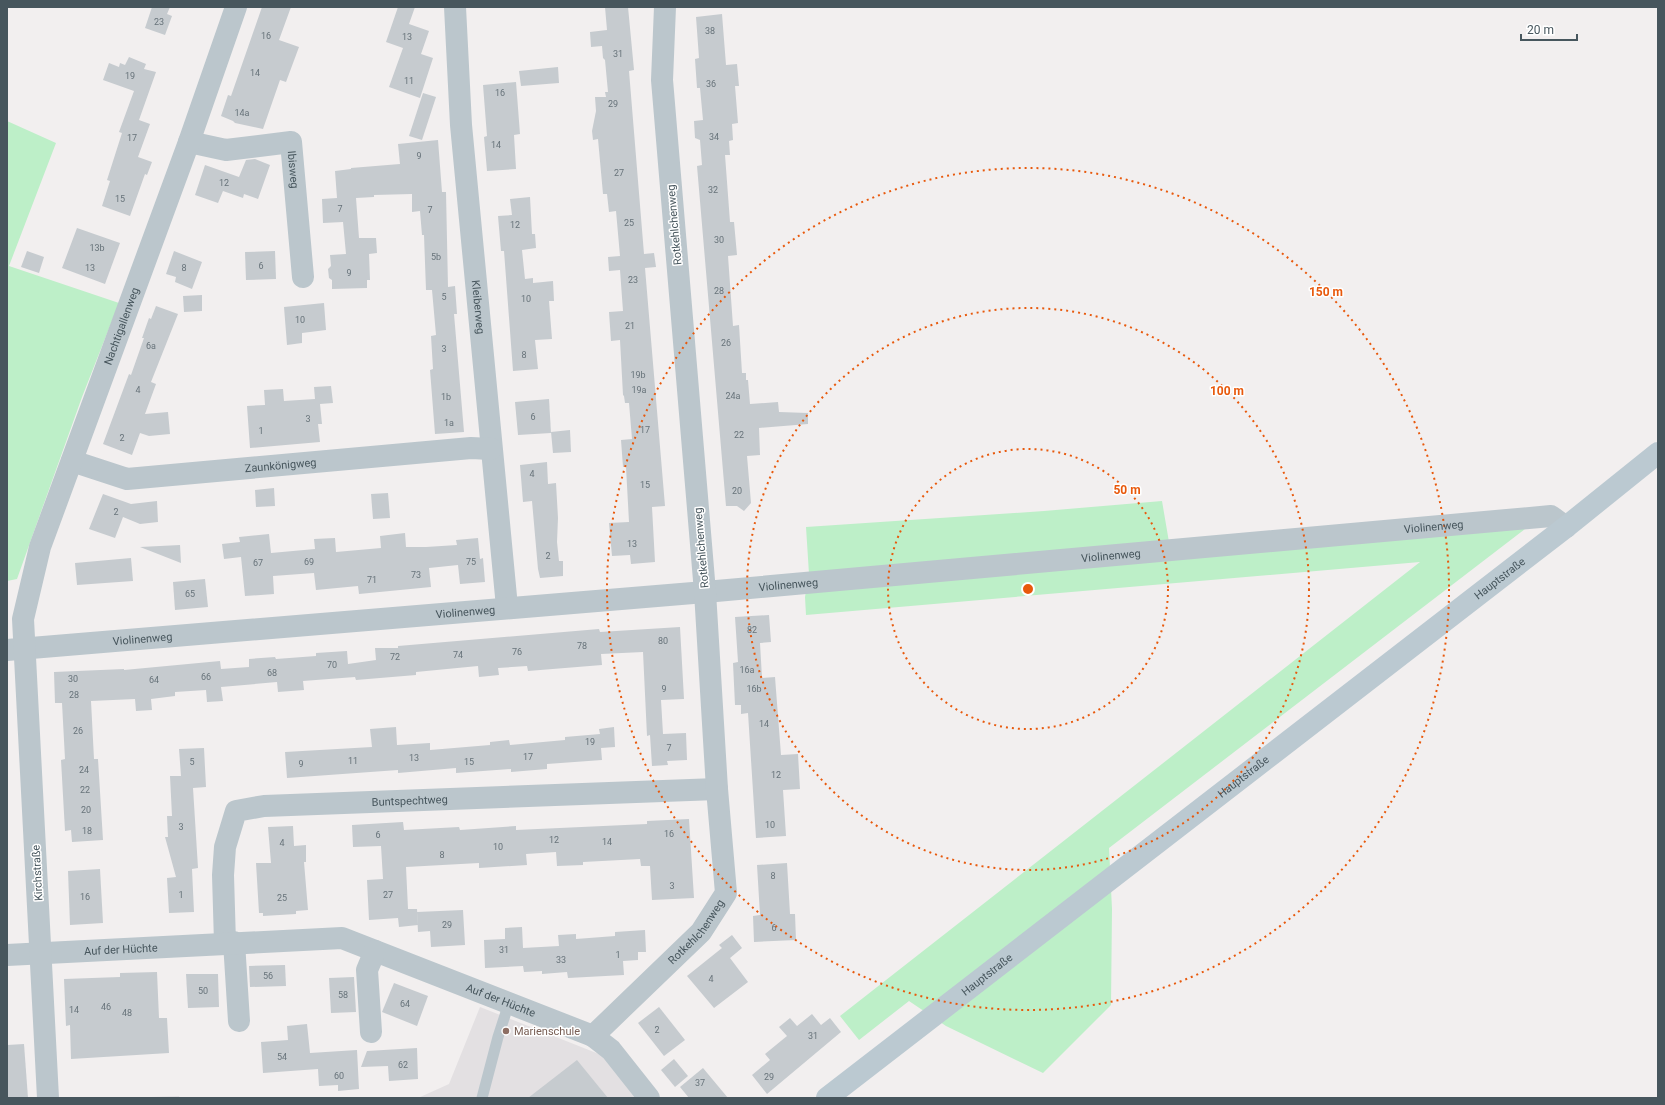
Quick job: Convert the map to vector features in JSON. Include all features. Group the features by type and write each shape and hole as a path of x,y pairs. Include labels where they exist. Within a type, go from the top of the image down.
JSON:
{"street":[{"name":"Nachtigallenweg","path":"16,650 40,547 189,142 236,7"},
{"name":"Kleiberweg","path":"455,7 461,125 507,607"},
{"name":"Rotkehlchenweg","path":"593,1036 701,932 726,893 717,788 705,592 662,80 665,7"},
{"name":"Ibisweg","path":"189,142 226,150 291,142 303,277"},
{"name":"Zaunkönigweg","path":"72,461 127,479 471,448 491,449"},
{"name":"Hauptstraße","path":"826,1098 1566,527 1658,453"},
{"name":"Violinenweg","path":"16,650 507,607 705,592 1551,516 1566,527"},
{"name":"Kirchstraße","path":"16,650 41,953 48,1098"},
{"name":"Buntspechtweg","path":"229,942 223,875 226,847 236,811 264,806 717,788"},
{"name":"Auf der Hüchte","path":"7,955 229,942 342,938 593,1036 611,1050 650,1098"},
{"path":"229,942 239,1021"},
{"path":"371,1032 367,970 375,951"}],"lane":[{"path":"482,1098 498,1037 509,1003"}],"shaded area":[{"name":"Marienschule","path":"480,1007 604,1056 636,1098 418,1098 449,1084"},
{"path":"179,1096 180,1098 123,1098"}],"green space":[{"path":"7,121 56,143 9,266 119,303 82,397 17,579 7,581"},
{"path":"1162,501 1169,542 1555,506 1109,848 1112,909 1111,1005 1043,1073 946,1026 909,1001 859,1040 840,1016 1420,562 806,615 805,597 809,574 806,527 1044,511"}],"building":[{"path":"152,7 170,7 167,14 172,16 165,35 145,28"},
{"path":"262,7 291,7 279,40 299,47 286,82 280,80 263,129 235,123 221,116 228,95 231,96"},
{"path":"398,7 415,7 409,24 429,31 421,54 433,58 420,98 389,87 403,48 386,42"},
{"path":"605,7 628,7 634,70 629,71 644,254 654,253 656,267 645,268 665,506 652,507 655,562 631,564 630,555 612,556 609,523 629,522 626,467 623,467 621,440 632,439 629,403 625,403 623,395 620,340 611,341 609,312 623,311 620,270 609,271 608,257 620,256 616,211 609,212 607,194 603,194 598,139 593,140 592,131 596,111 595,97 606,97 605,92 608,92 602,46 591,47 590,32 607,30"},
{"path":"722,14 726,65 737,64 739,86 735,86 738,123 732,124 733,140 729,141 730,155 725,155 730,222 734,222 737,255 728,256 733,326 739,325 742,373 746,373 746,380 748,380 750,404 778,402 779,412 808,413 808,424 759,428 760,455 747,456 751,503 744,511 737,506 726,506 697,166 702,165 700,140 695,138 694,121 703,120 700,88 697,88 695,59 699,58 696,17"},
{"path":"129,57 146,64 144,69 156,72 139,120 150,124 138,157 152,162 147,175 145,174 130,216 102,206 110,181 107,180 122,133 119,132 134,91 103,80 109,63 119,67 120,63 125,65"},
{"path":"558,67 559,83 521,86 519,71"},
{"path":"516,82 520,134 514,135 516,169 487,171 484,137 487,136 483,85"},
{"path":"423,93 436,97 422,140 409,136"},
{"path":"438,140 442,192 446,192 448,287 455,286 457,314 454,314 464,432 435,434 430,370 433,369 431,336 436,335 432,290 426,290 424,235 422,235 420,211 412,212 412,194 374,195 374,197 356,198 359,238 376,238 377,253 369,254 370,280 367,280 367,288 332,289 332,280 329,278 328,269 331,266 330,255 346,254 343,222 323,223 322,199 337,198 335,171 351,168 400,164 398,144"},
{"path":"255,159 270,165 258,199 244,194 243,198 223,191 218,203 195,195 205,165 239,177 246,160"},
{"path":"530,197 532,234 535,234 536,248 522,250 525,279 533,278 533,283 553,281 554,301 549,301 552,339 535,340 538,369 513,371 504,251 501,251 498,216 512,215 510,199"},
{"path":"77,228 120,243 105,284 62,268"},
{"path":"27,251 44,257 39,273 21,267"},
{"path":"174,251 202,262 192,289 175,282 176,277 166,274"},
{"path":"275,251 276,279 246,280 245,252"},
{"path":"202,295 202,311 184,312 183,296"},
{"path":"324,303 326,330 302,333 302,343 287,345 284,307"},
{"path":"156,306 178,314 151,382 156,384 145,414 168,412 170,434 149,436 140,433 132,455 103,444 129,374 131,375 144,338 142,338 149,318 151,319"},
{"path":"331,386 333,403 320,404 322,424 318,424 320,442 250,448 247,406 265,405 264,390 283,389 284,401 315,399 314,387"},
{"path":"549,399 551,433 518,435 515,402"},
{"path":"570,430 571,452 553,453 551,432"},
{"path":"547,462 548,484 556,483 558,518 557,542 559,561 563,561 563,576 540,578 532,501 523,502 520,465"},
{"path":"274,488 275,506 256,507 255,490"},
{"path":"388,493 390,518 373,519 371,494"},
{"path":"103,494 131,504 157,501 158,522 140,524 123,517 115,538 89,529"},
{"path":"405,533 406,547 457,545 456,540 478,538 480,559 483,558 485,582 460,584 458,565 429,568 431,587 359,594 358,586 316,590 314,573 273,576 274,594 245,596 241,557 224,559 222,544 240,542 239,537 269,534 271,553 315,549 314,539 335,538 336,552 381,548 380,536"},
{"path":"180,545 181,563 140,547"},
{"path":"131,558 133,581 77,585 75,563"},
{"path":"205,579 208,607 175,610 173,582"},
{"path":"769,615 771,642 760,643 762,678 775,677 781,755 798,754 800,789 783,790 786,836 756,838 748,713 741,714 741,705 735,705 733,663 738,662 735,617"},
{"path":"680,627 684,699 661,700 663,734 686,733 687,760 667,761 668,765 652,766 650,735 647,736 643,652 601,654 602,665 528,671 527,666 498,668 499,675 479,677 478,666 416,672 416,675 356,680 355,677 303,681 304,690 278,692 277,682 221,687 223,701 207,702 206,690 175,692 175,696 151,699 152,710 136,711 135,699 91,701 94,759 98,759 103,840 72,842 71,830 65,831 61,760 65,759 62,703 55,703 54,672 124,670 220,661 221,669 249,667 249,659 275,657 276,659 316,656 316,653 347,651 348,664 376,660 375,648 398,648 398,646 599,629 600,632"},
{"path":"396,727 397,745 430,743 430,750 490,745 490,742 509,740 510,745 565,740 565,737 600,734 599,729 614,727 615,747 601,748 602,760 547,764 547,769 511,772 511,769 456,773 456,768 398,773 398,770 287,778 285,752 372,747 370,729"},
{"path":"204,748 206,787 193,788 198,868 192,869 194,912 169,913 167,878 176,877 165,837 168,837 167,816 172,816 170,776 181,776 179,749"},
{"path":"689,819 694,898 652,900 650,866 641,866 640,859 583,862 583,865 557,866 556,852 526,854 527,865 479,868 479,863 406,867 408,909 417,909 418,925 399,927 398,918 369,920 367,880 383,879 381,846 353,847 352,825 403,822 404,830 459,827 460,830 516,826 516,830 647,824 647,821"},
{"path":"293,826 294,846 306,845 306,862 304,862 308,910 296,911 296,914 263,916 263,913 259,913 256,863 271,863 268,827"},
{"path":"787,863 790,914 795,914 796,940 754,942 753,916 760,915 757,865"},
{"path":"100,869 103,923 70,925 68,871"},
{"path":"463,910 465,945 431,947 430,931 418,932 417,912"},
{"path":"522,927 523,948 559,946 558,935 576,934 576,939 615,936 615,932 645,930 646,952 638,952 638,960 623,961 624,975 568,978 567,972 542,974 542,971 524,972 523,966 485,968 484,940 505,939 505,928"},
{"path":"732,935 742,948 730,958 748,982 714,1008 687,976 722,948 719,945"},
{"path":"285,965 286,986 250,987 249,966"},
{"path":"157,972 159,1018 167,1018 169,1053 71,1059 70,1025 66,1026 64,979 120,977 120,973"},
{"path":"186,974 218,974 219,1007 188,1008"},
{"path":"354,977 356,1012 331,1013 329,978"},
{"path":"394,983 428,996 417,1026 382,1012"},
{"path":"659,1007 685,1040 664,1056 638,1023"},
{"path":"812,1014 821,1025 830,1018 841,1032 767,1094 752,1075 770,1060 765,1054 787,1036 779,1027 790,1018 797,1026"},
{"path":"307,1024 310,1053 357,1050 359,1089 338,1091 338,1085 319,1086 318,1069 263,1073 261,1042 288,1040 287,1026"},
{"path":"24,1044 28,1098 7,1098 7,1045"},
{"path":"417,1048 418,1079 389,1081 388,1066 361,1067 367,1051"},
{"path":"674,1059 688,1076 675,1087 661,1070"},
{"path":"577,1060 608,1098 528,1098"},
{"path":"703,1068 728,1098 689,1098 680,1087"}],"place":[{"name":"Marienschule","path":"506,1031"}]}
